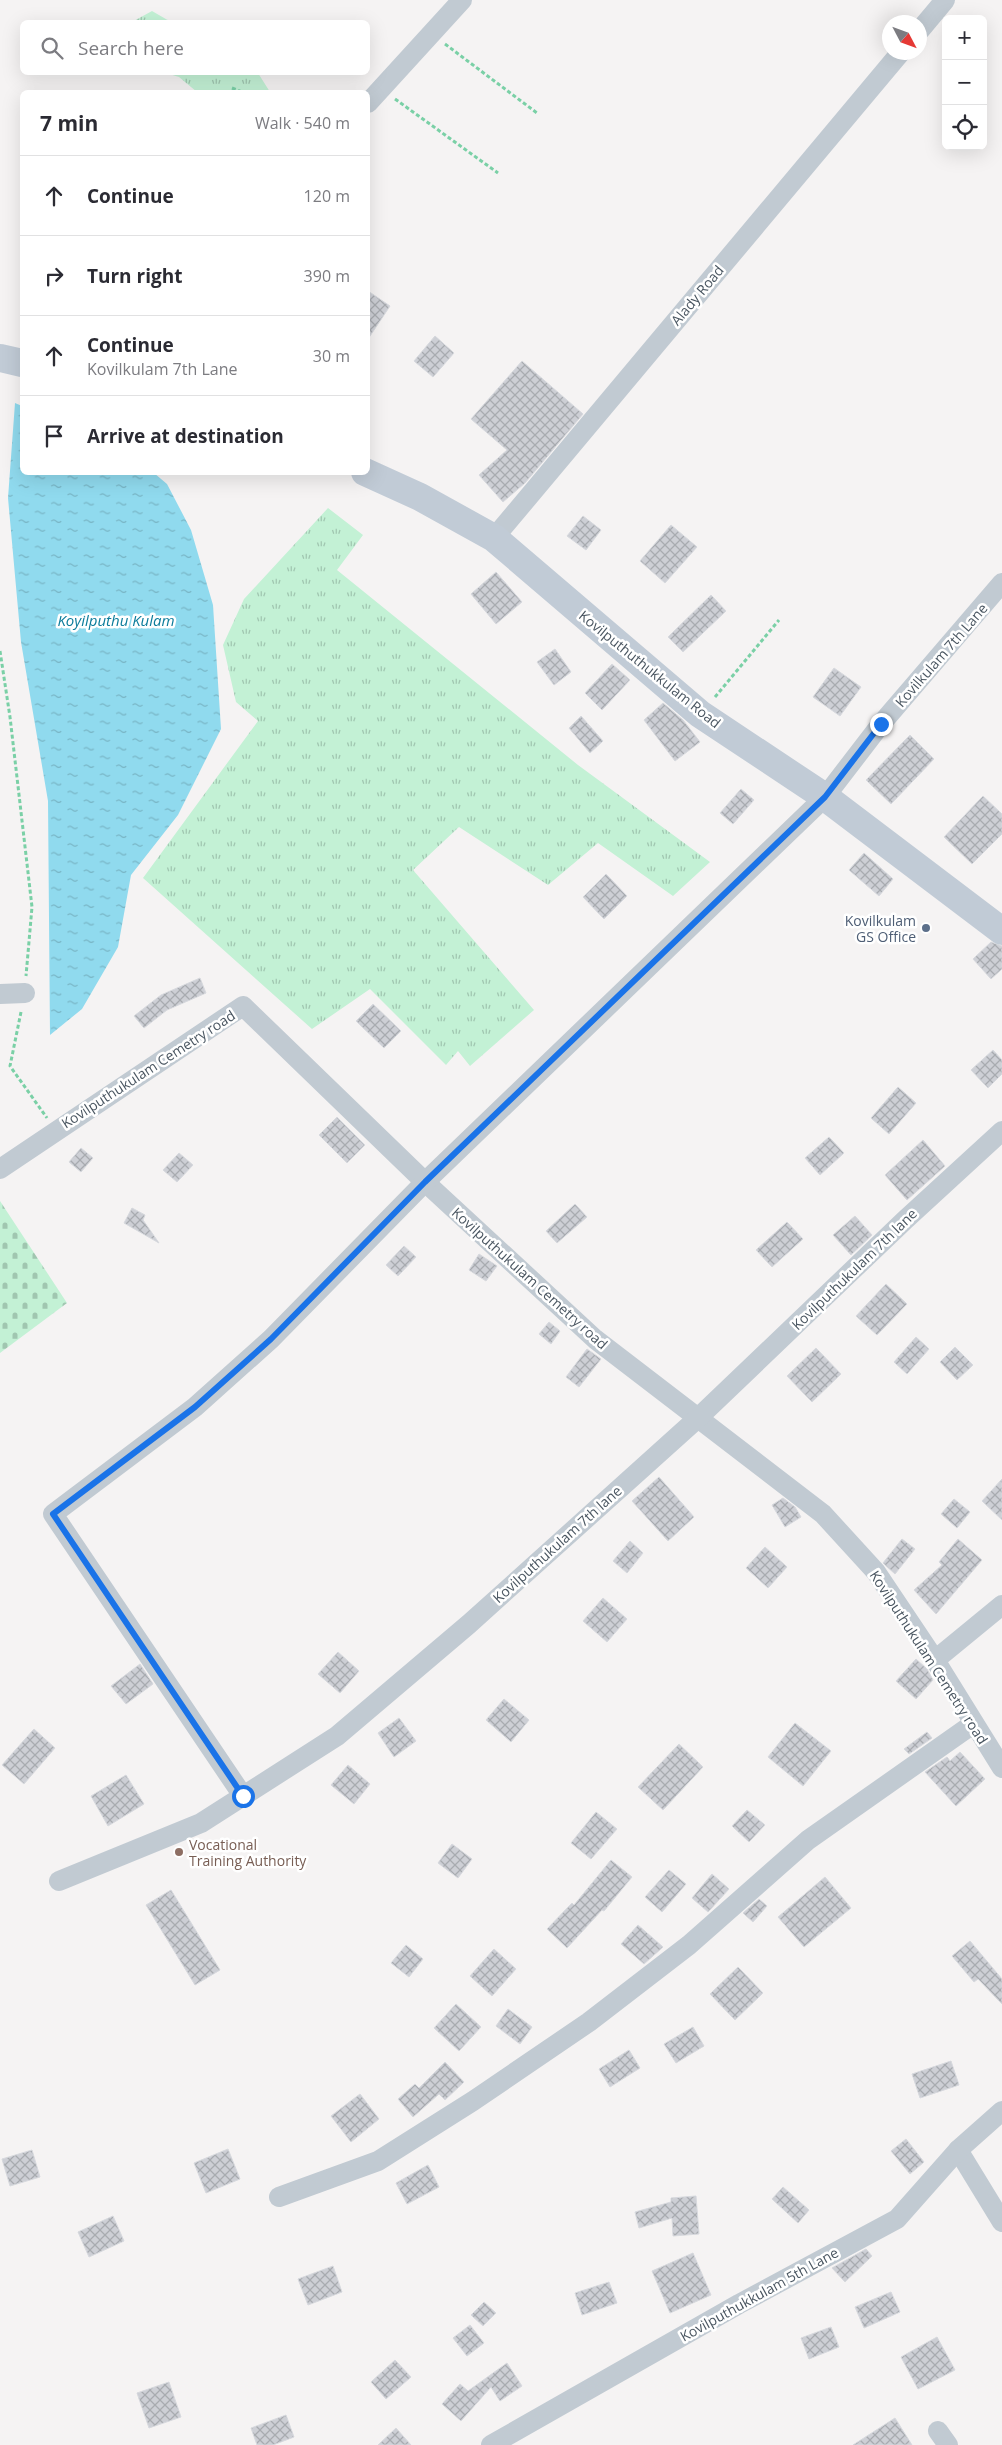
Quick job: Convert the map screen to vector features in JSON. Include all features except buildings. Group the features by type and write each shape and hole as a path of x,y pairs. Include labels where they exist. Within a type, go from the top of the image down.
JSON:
{"street":[{"path":"374,96 462,0"},
{"path":"927,22 945,0"},
{"name":"Alady Road","path":"494,538 894,60"},
{"path":"0,358 20,363"},
{"name":"Kovilputhuthukkulam Road","path":"370,474 420,497 494,538 700,714 825,797 1002,931"},
{"name":"Kovilkulam 7th Lane","path":"243,1796 53,1514 195,1407 271,1339 425,1182 825,797 881,724 1002,583"},
{"path":"0,994 25,993"},
{"name":"Kovilputhukulam Cemetry road","path":"0,1168 243,1006 425,1182 595,1339 823,1514 876,1572 935,1660 1002,1768"},
{"name":"Kovilputhukulam 7th lane","path":"59,1882 201,1823 337,1736 469,1624 699,1417 905,1220 1002,1131"},
{"path":"935,1660 1002,1606"},
{"path":"279,2197 378,2161 589,2022 689,1944 808,1840 973,1724"},
{"name":"Kovilputhukkulam 5th Lane","path":"491,2445 739,2304 897,2219 958,2150 1002,2111"},
{"path":"958,2150 1002,2222"}],"path":[{"path":"431,34 537,112"},
{"path":"232,88 237,90"},
{"path":"374,96 498,173"},
{"path":"700,714 779,620"},
{"path":"0,651 10,718 32,907 25,993 10,1066 56,1130"}],"green space":[{"path":"152,11 168,20 136,20"},
{"path":"172,75 259,75 269,90 195,90 179,77"},
{"path":"328,508 363,535 337,570 578,765 710,862 673,896 598,843 548,885 459,827 413,870 534,1010 470,1066 458,1051 446,1065 370,989 312,1029 143,878 258,721 236,702 223,645 244,599"},
{"path":"0,1201 67,1303 0,1353"}],"water":[{"name":"Koyilputhu Kulam","path":"15,403 20,405 20,475 156,475 167,484 191,530 213,605 221,729 178,815 131,875 118,947 82,1009 50,1035 48,801 21,642 8,498"}],"place":[{"name":"Kovilkulam GS Office","path":"926,928"},
{"name":"Vocational Training Authority","path":"179,1852"}],"route":[{"path":"243,1796 53,1514 195,1407 271,1339 425,1182 825,797 881,724"}]}
